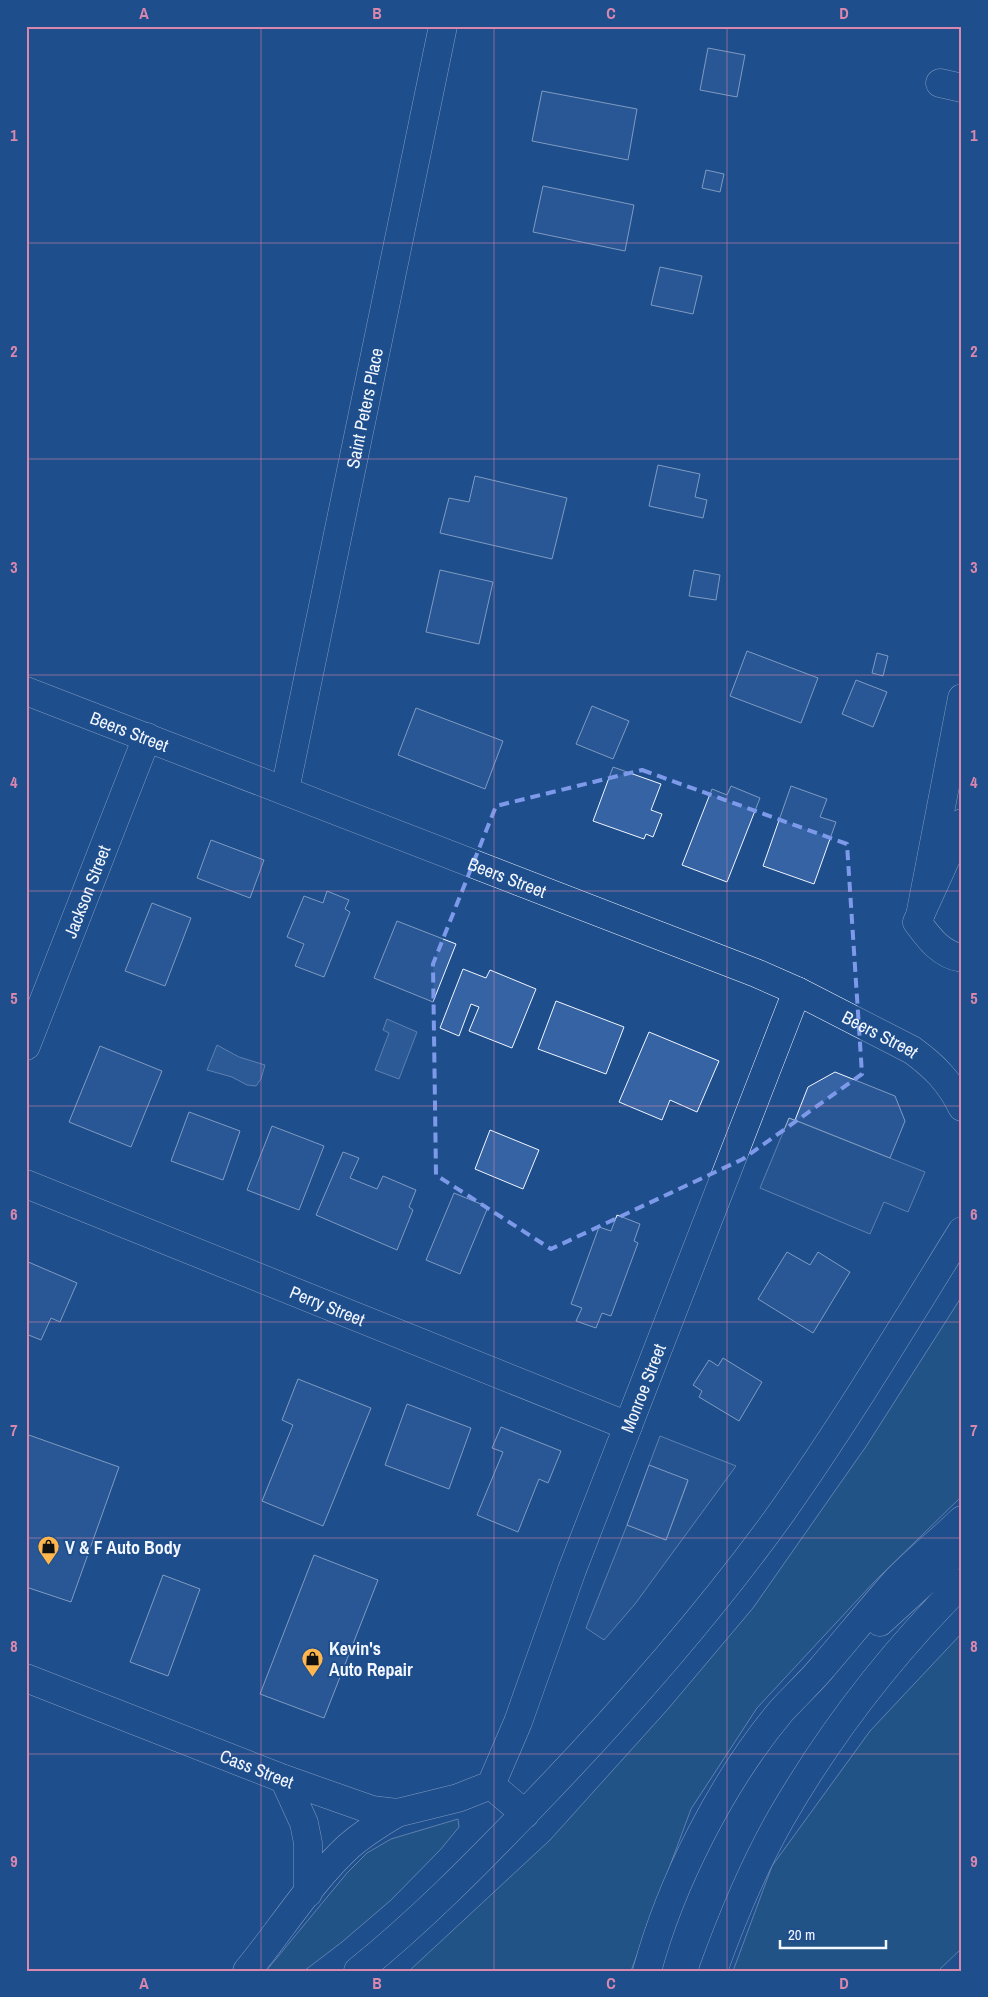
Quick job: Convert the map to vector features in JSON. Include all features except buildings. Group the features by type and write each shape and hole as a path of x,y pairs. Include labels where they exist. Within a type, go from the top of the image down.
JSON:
{"main road":[{"name":"Saint Peters Place","path":"285,790 444,26"},
{"name":"Beers Street","path":"26,690 756,973 797,991 912,1050 944,1077 962,1107"},
{"path":"920,916 962,698"},
{"name":"Jackson Street","path":"26,1046 147,737"},
{"path":"962,823 917,922 930,941 951,956 962,958"},
{"name":"Monroe Street","path":"491,1785 518,1722 572,1570 797,991"},
{"name":"Perry Street","path":"26,1184 628,1426"},
{"path":"358,1971 437,1902 525,1814 609,1724 698,1623 776,1519 849,1413 962,1231"},
{"path":"647,1971 666,1914 685,1867 708,1821 755,1745 782,1710 812,1679 896,1582 962,1520"},
{"path":"812,1679 883,1620 962,1546"},
{"path":"713,1971 738,1905 759,1861 781,1818 808,1774 865,1693 962,1583"},
{"name":"Cass Street","path":"26,1678 284,1779 372,1810 396,1813 458,1798 491,1785"},
{"path":"284,1779 304,1823 308,1843 308,1893"},
{"path":"491,1785 525,1814"},
{"path":"246,1971 348,1846 396,1813"}],"highlighted area":[{"path":"642,770 847,844 862,1074 743,1159 551,1249 436,1175 433,964 496,806"}],"shaded area":[{"path":"387,1019 417,1032 399,1079 375,1070 389,1033 383,1030"},
{"path":"217,1045 239,1057 265,1065 261,1079 256,1086 247,1085 232,1077 207,1070"},
{"path":"789,1118 925,1172 908,1212 884,1202 870,1234 760,1188"},
{"path":"962,1296 962,1496 875,1581 757,1708 691,1809 631,1971 409,1971 550,1840 668,1709 753,1608 867,1445"},
{"path":"660,1436 736,1466 635,1604 604,1640 586,1628 627,1525 666,1540 688,1481 649,1465"},
{"path":"962,1633 962,1948 938,1971 733,1971 772,1866 870,1731"},
{"path":"458,1819 459,1827 441,1849 391,1900 342,1942 304,1971 266,1971 347,1873 367,1853 391,1839"}],"place":[{"name":"V & F Auto Body","path":"49,1566"},
{"name":"Kevin's Auto Repair","path":"313,1677"}]}
